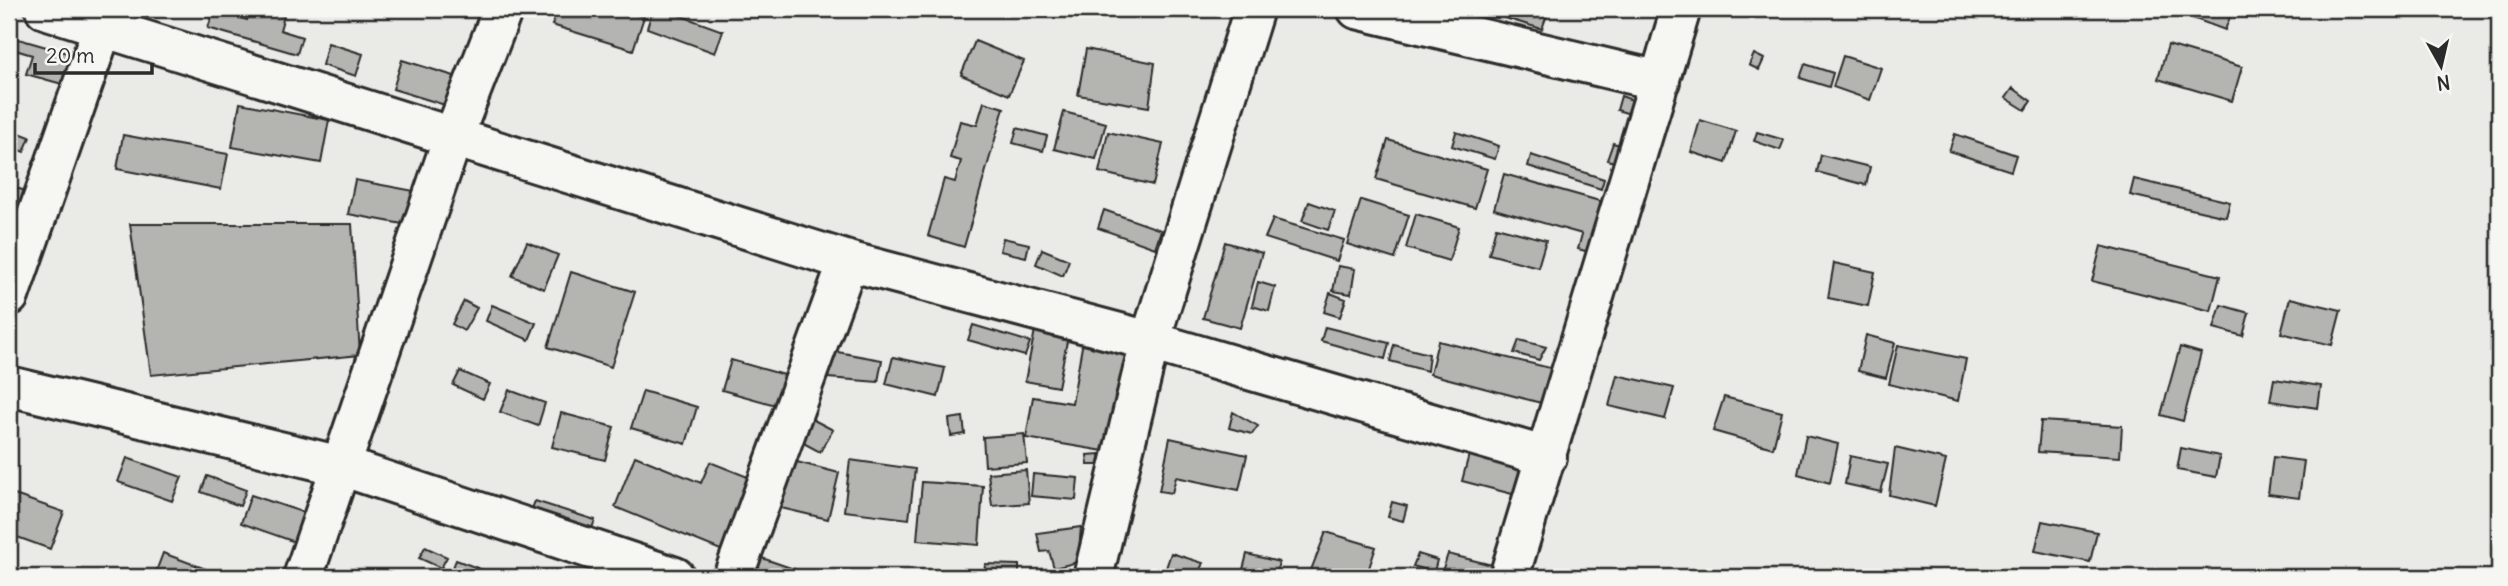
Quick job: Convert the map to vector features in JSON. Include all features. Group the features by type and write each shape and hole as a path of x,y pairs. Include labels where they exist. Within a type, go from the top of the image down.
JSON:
{"street":[{"path":"45,9 106,18 453,137 848,261 1150,341 1547,457"},
{"path":"303,577 453,137 503,9"},
{"path":"1093,577 1150,341 1254,9"},
{"path":"1357,9 1660,82"},
{"path":"1509,577 1681,9"},
{"path":"9,296 106,18"},
{"path":"733,577 848,261"},
{"path":"9,386 341,466 675,577"}],"building":[{"path":"251,9 284,16 280,30 302,37 297,54 208,28 214,10 247,20"},
{"path":"558,9 616,9 644,17 633,50 552,25"},
{"path":"653,9 662,9 723,31 715,53 647,28"},
{"path":"1507,9 1549,9 1542,29 1505,18"},
{"path":"2177,9 2233,9 2225,30 2176,12"},
{"path":"15,38 81,57 73,87 26,74 32,55 12,49"},
{"path":"975,41 1024,61 1009,95 961,75"},
{"path":"328,43 363,54 356,76 322,65"},
{"path":"2168,45 2242,67 2232,101 2158,79"},
{"path":"1086,49 1155,63 1149,107 1078,95"},
{"path":"1754,54 1764,59 1759,70 1749,65"},
{"path":"1843,56 1881,68 1870,100 1833,87"},
{"path":"402,60 467,80 458,109 393,89"},
{"path":"1805,64 1833,73 1829,87 1800,78"},
{"path":"2013,88 2031,101 2025,110 2006,98"},
{"path":"1621,96 1638,102 1633,115 1617,110"},
{"path":"984,102 1004,108 964,247 928,236 944,179 955,182 961,161 950,158 960,121 977,125"},
{"path":"240,103 329,120 321,163 232,147"},
{"path":"1064,112 1106,123 1096,159 1054,149"},
{"path":"1700,120 1736,131 1726,163 1691,152"},
{"path":"1017,128 1047,136 1043,151 1013,143"},
{"path":"9,129 30,137 24,152 9,146"},
{"path":"1108,132 1163,144 1153,185 1099,172"},
{"path":"1456,132 1499,146 1495,159 1452,146"},
{"path":"1757,132 1784,140 1780,150 1754,141"},
{"path":"1955,134 2016,155 2011,171 1949,151"},
{"path":"123,135 228,154 221,189 117,169"},
{"path":"1388,140 1487,169 1475,208 1376,179"},
{"path":"1613,143 1623,146 1618,163 1607,160"},
{"path":"1531,155 1604,179 1601,189 1528,166"},
{"path":"1821,155 1870,167 1866,185 1817,172"},
{"path":"1504,174 1603,202 1589,252 1578,249 1582,234 1494,209"},
{"path":"2134,179 2230,202 2226,217 2130,195"},
{"path":"355,180 425,193 419,227 348,214"},
{"path":"9,186 36,194 30,214 11,209 9,218"},
{"path":"1361,200 1409,215 1395,259 1347,244"},
{"path":"1309,202 1335,211 1328,230 1302,221"},
{"path":"1104,210 1161,230 1155,248 1098,228"},
{"path":"1416,214 1459,227 1449,261 1406,248"},
{"path":"1273,219 1344,240 1337,261 1265,238"},
{"path":"130,224 352,224 360,355 151,375"},
{"path":"1496,227 1546,240 1538,267 1489,254"},
{"path":"1003,238 1029,244 1026,257 1000,251"},
{"path":"527,242 558,255 544,289 512,276"},
{"path":"1225,242 1262,253 1240,328 1203,318"},
{"path":"2101,246 2220,276 2211,311 2092,281"},
{"path":"1042,249 1069,260 1063,276 1036,264"},
{"path":"1834,263 1875,272 1868,306 1828,298"},
{"path":"1338,266 1355,269 1351,294 1333,291"},
{"path":"571,272 635,292 611,367 548,347"},
{"path":"1258,282 1275,287 1269,311 1252,306"},
{"path":"1330,293 1346,299 1340,317 1324,312"},
{"path":"2290,298 2341,310 2332,345 2281,333"},
{"path":"464,301 477,308 464,331 452,324"},
{"path":"492,305 536,323 529,340 486,321"},
{"path":"2221,305 2249,313 2243,336 2214,328"},
{"path":"1037,320 1070,326 1058,387 1025,381"},
{"path":"973,325 1030,342 1025,356 968,340"},
{"path":"1325,327 1389,343 1385,359 1321,341"},
{"path":"1084,335 1128,342 1110,452 1026,438 1033,397 1072,403"},
{"path":"1866,335 1895,343 1886,378 1858,371"},
{"path":"1519,340 1546,347 1539,360 1514,353"},
{"path":"1438,341 1554,369 1545,404 1430,374"},
{"path":"1394,345 1429,354 1427,371 1390,361"},
{"path":"1898,345 1966,359 1958,401 1889,384"},
{"path":"2180,347 2201,353 2183,421 2161,415"},
{"path":"832,351 882,360 878,382 828,378"},
{"path":"893,357 945,368 938,397 886,384"},
{"path":"731,360 788,376 779,406 722,390"},
{"path":"460,371 490,384 483,399 453,385"},
{"path":"1617,375 1674,388 1665,419 1609,406"},
{"path":"2274,379 2321,386 2318,408 2270,401"},
{"path":"509,390 545,403 538,426 500,412"},
{"path":"643,391 697,407 686,444 631,428"},
{"path":"1724,397 1782,412 1773,448 1713,431"},
{"path":"1233,412 1258,426 1252,434 1229,428"},
{"path":"561,413 614,427 605,460 552,447"},
{"path":"808,417 833,430 820,452 796,439"},
{"path":"963,417 965,434 951,436 949,419"},
{"path":"2041,421 2122,426 2120,457 2038,452"},
{"path":"1024,434 1027,463 985,466 983,437"},
{"path":"1806,436 1838,444 1830,483 1798,474"},
{"path":"1170,438 1247,455 1239,490 1176,477 1172,493 1159,491"},
{"path":"1471,447 1528,461 1516,495 1462,481"},
{"path":"1895,448 1946,460 1935,506 1889,495"},
{"path":"2181,448 2220,456 2216,477 2177,470"},
{"path":"1100,454 1101,465 1088,465 1087,455"},
{"path":"635,456 701,483 710,462 753,479 723,551 615,507"},
{"path":"1850,456 1888,464 1881,492 1845,484"},
{"path":"2273,457 2304,461 2299,498 2268,494"},
{"path":"127,458 182,477 172,501 118,482"},
{"path":"850,460 915,469 909,519 844,511"},
{"path":"793,461 839,473 828,519 781,508"},
{"path":"1026,470 1029,503 992,506 988,473"},
{"path":"1033,474 1078,478 1076,500 1031,496"},
{"path":"207,476 246,490 240,506 201,492"},
{"path":"922,482 983,486 979,545 917,540"},
{"path":"9,493 64,512 50,549 9,534"},
{"path":"251,495 305,513 295,542 241,523"},
{"path":"535,501 595,520 590,534 530,514"},
{"path":"1392,502 1407,506 1403,521 1388,517"},
{"path":"2042,521 2097,532 2090,562 2035,551"},
{"path":"1081,527 1078,562 1054,568 1049,551 1041,552 1037,533"},
{"path":"1326,532 1376,547 1366,577 1340,577 1311,570"},
{"path":"425,547 447,557 441,568 419,558"},
{"path":"163,553 214,572 212,577 154,577"},
{"path":"1171,553 1203,563 1197,577 1163,577"},
{"path":"1247,554 1279,562 1275,577 1241,577"},
{"path":"1418,554 1437,560 1434,572 1413,566"},
{"path":"1448,554 1496,566 1493,577 1440,577"},
{"path":"759,557 817,577 751,577"},
{"path":"456,560 483,570 480,577 452,570"},
{"path":"985,564 1019,565 1019,577 984,577"}]}
